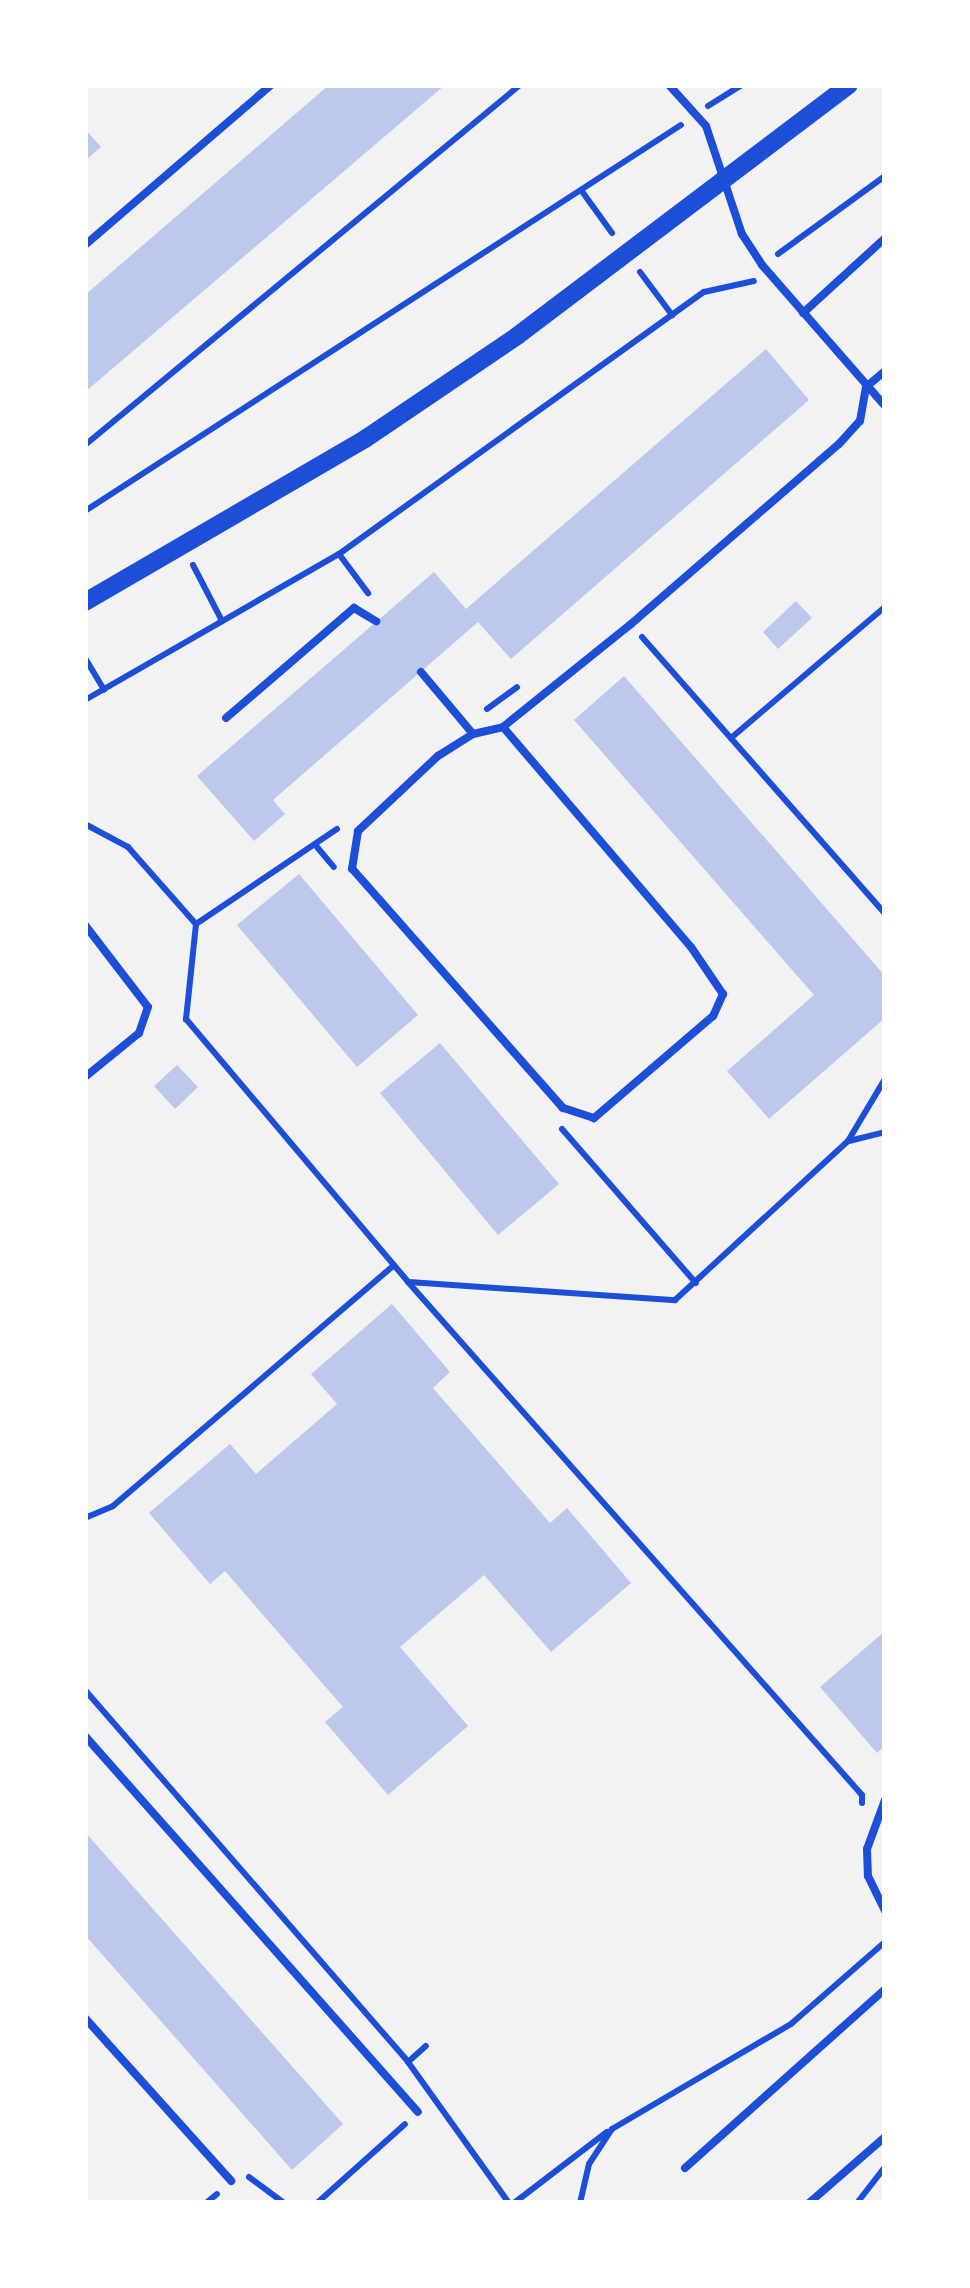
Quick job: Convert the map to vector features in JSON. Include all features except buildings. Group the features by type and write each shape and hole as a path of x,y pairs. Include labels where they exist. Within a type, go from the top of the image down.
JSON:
{"street":[{"path":"85,602 365,439 726,181 849,85"}],"lane":[{"path":"85,245 271,85"},
{"path":"670,85 695,114 726,181 742,234 762,265 885,406"},
{"path":"802,313 885,238"},
{"path":"504,727 691,947 723,994 712,1016 594,1118 564,1108 352,869 358,830 473,734 504,727 631,624 840,444 860,421 866,387 885,371"},
{"path":"226,718 354,608 376,621"},
{"path":"421,672 473,734"},
{"path":"85,925 148,1007 139,1033 85,1077"},
{"path":"85,1736 418,2112"},
{"path":"885,1800 867,1850 868,1876 885,1911"},
{"path":"685,2168 885,1989"},
{"path":"85,2018 231,2181"},
{"path":"809,2203 885,2136"}],"path":[{"path":"85,445 520,85"},
{"path":"85,511 740,85"},
{"path":"754,282 762,265 885,176"},
{"path":"754,282 768,296"},
{"path":"85,700 339,554 704,292 754,282"},
{"path":"184,547 222,621"},
{"path":"339,554 373,599"},
{"path":"731,738 885,607"},
{"path":"631,624 885,914"},
{"path":"85,658 104,690"},
{"path":"463,722 524,681"},
{"path":"196,924 346,822"},
{"path":"85,824 128,847 196,924 186,1020 408,1282 862,1795"},
{"path":"408,1282 676,1300 848,1141 885,1079"},
{"path":"848,1141 885,1132"},
{"path":"85,1518 114,1506 394,1265"},
{"path":"85,1690 408,2062 512,2203 612,2129 791,2024 885,1942"},
{"path":"408,2062 426,2046"},
{"path":"316,2203 436,2096"},
{"path":"580,2203 589,2164 612,2129"},
{"path":"857,2203 885,2167"}]}
